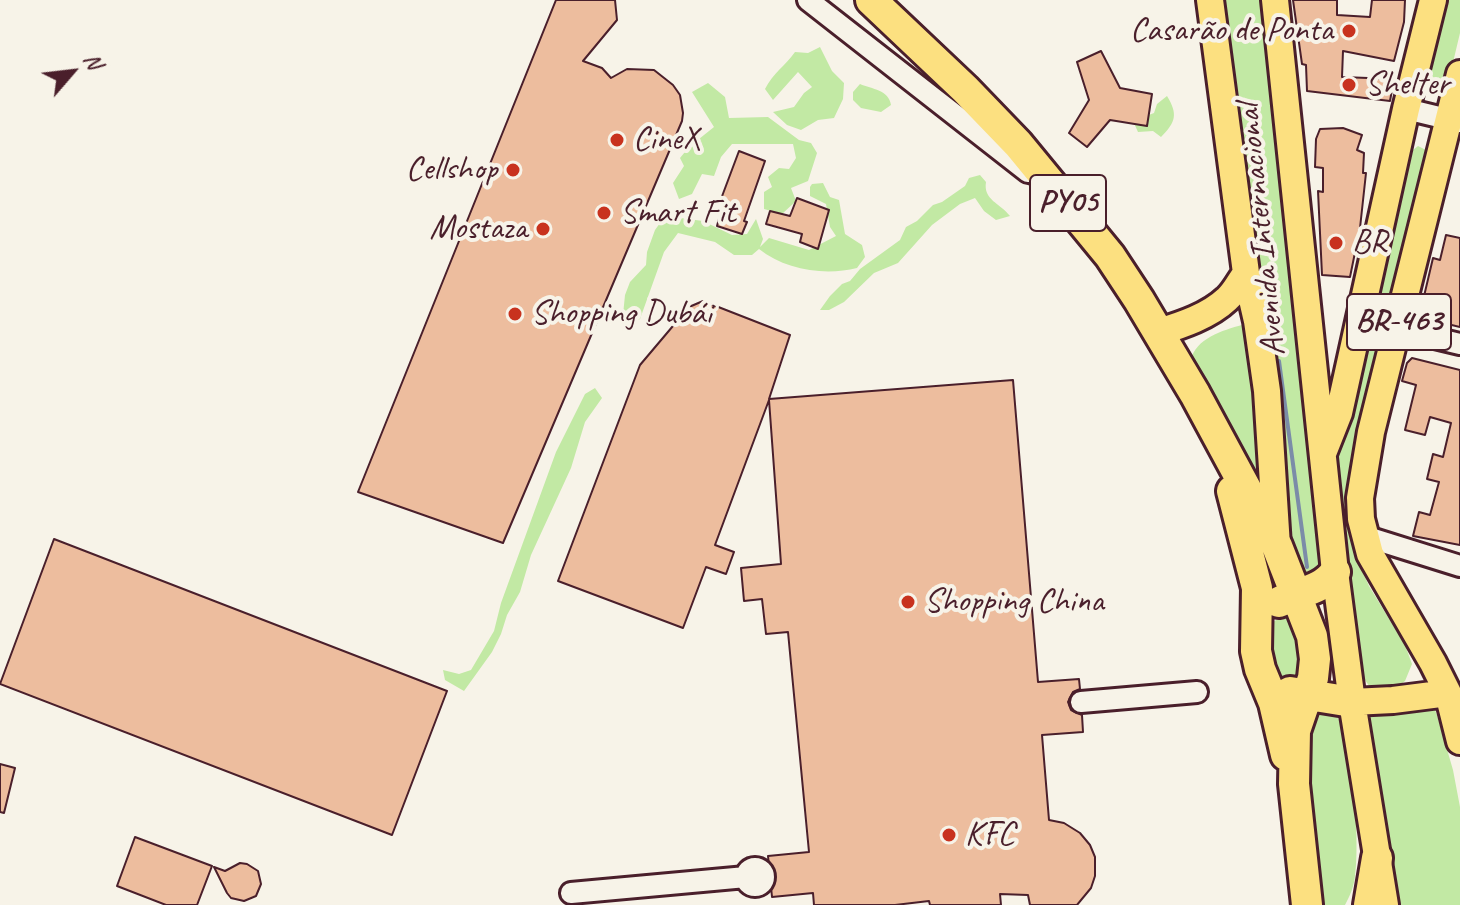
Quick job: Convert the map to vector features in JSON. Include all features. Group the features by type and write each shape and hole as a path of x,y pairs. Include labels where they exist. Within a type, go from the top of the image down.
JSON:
{"highway":[{"name":"PY05","path":"871,0 965,89 1069,205 1110,256 1159,332 1277,546 1312,636 1315,659 1307,697"},
{"name":"PY05","path":"1219,441 1222,465 1253,564 1257,588 1256,651 1265,683"},
{"path":"1258,617 1296,593 1323,585 1335,572"},
{"path":"1265,683 1307,697 1352,702"},
{"path":"1265,683 1274,703 1294,784"},
{"path":"1307,697 1295,731 1294,784 1307,905"}],"main road":[{"path":"1210,0 1246,273 1257,321 1267,391 1277,546"},
{"name":"Avenida Internacional","path":"1275,0 1298,236 1324,452"},
{"name":"BR-463","path":"1373,892 1324,452 1339,413 1433,0"},
{"name":"BR-463","path":"1460,74 1455,121 1397,329 1363,471 1360,509 1364,536 1378,570 1454,693 1460,741"},
{"path":"1159,332 1210,311 1228,298 1246,273"},
{"path":"1408,698 1423,681 1425,648"},
{"path":"1352,702 1454,693"}],"street":[{"path":"808,0 1069,205"},
{"path":"1406,109 1455,121"},
{"path":"1397,329 1460,344"},
{"path":"1364,536 1460,566"},
{"path":"1378,570 1400,559 1426,557"},
{"path":"1081,702 1197,692"},
{"path":"571,893 760,876"}],"green space":[{"path":"1223,0 1260,0 1322,569 1305,578 1291,556 1269,336"},
{"path":"1440,0 1460,0 1460,33 1450,75 1436,81 1427,72"},
{"path":"820,47 832,71 844,83 843,99 834,118 818,120 801,130 787,125 773,112 794,107 812,87 798,72 773,100 765,89 795,52 808,53"},
{"path":"708,83 725,97 729,118 768,117 799,140 811,143 817,153 808,181 791,188 796,201 782,214 764,209 764,192 772,187 768,177 779,168 789,169 796,158 793,144 732,144 721,157 714,176 702,174 692,194 679,199 673,183 684,166 680,158 714,127 692,92"},
{"path":"860,84 883,93 891,105 881,112 861,108 853,100 853,92"},
{"path":"1167,96 1174,118 1166,132 1161,137 1153,131 1138,132 1133,121 1154,113 1157,104"},
{"path":"1418,146 1428,151 1352,460 1351,517 1357,559 1369,586 1405,645 1412,664 1405,681 1395,689 1372,690 1360,673 1336,483 1337,460 1413,150"},
{"path":"980,175 986,182 987,193 1010,216 996,220 984,211 975,198 960,204 932,225 898,263 874,273 844,302 829,310 820,310 842,284 850,281 860,269 900,240 906,227 933,205 965,186 969,178"},
{"path":"823,183 830,197 839,200 845,234 862,245 865,257 857,268 832,271 806,269 781,262 759,249 752,255 734,255 715,242 678,233 664,252 640,319 631,324 623,315 630,282 646,265 655,230 665,216 703,221 732,235 747,234 756,219 763,239 760,247 769,238 809,250 836,236 830,227 826,204 810,196 812,184"},
{"path":"1242,325 1246,327 1253,351 1264,503 1191,360 1204,341"},
{"path":"595,388 602,398 585,422 571,468 531,555 520,592 492,652 464,691 445,680 443,670 459,674 471,670 494,631 501,603 556,452 585,394"},
{"path":"1287,617 1300,626 1301,677 1281,681 1268,653 1266,634 1275,621"},
{"path":"1314,710 1330,712 1337,717 1348,746 1356,819 1356,862 1354,883 1345,905 1318,905 1305,762"},
{"path":"1435,710 1453,770 1460,807 1460,905 1399,905 1367,718"}],"building":[{"name":"Shopping Dubái","path":"556,0 615,0 617,20 583,61 602,68 611,78 627,69 654,70 680,95 683,113 503,543 358,492"},
{"path":"1293,0 1337,0 1337,15 1370,17 1372,0 1405,0 1404,22 1394,61 1343,51 1342,77 1394,79 1390,101 1307,91 1306,65 1302,64"},
{"path":"1101,51 1120,88 1152,94 1147,126 1110,120 1087,147 1069,133 1089,100 1077,62"},
{"path":"1343,128 1362,135 1357,150 1364,153 1363,173 1366,173 1360,228 1350,277 1322,275 1318,191 1323,192 1323,168 1315,167 1316,139 1320,129"},
{"path":"739,151 765,161 742,234 717,226 724,200 721,199"},
{"path":"797,198 829,210 818,249 800,242 802,234 766,224 770,211 790,216"},
{"path":"1446,235 1460,238 1460,327 1427,319 1421,309 1433,258 1440,260"},
{"name":"Shopping China","path":"703,301 790,335 769,399 1013,380 1038,682 1079,679 1080,689 1073,692 1068,702 1071,710 1082,715 1083,732 1042,735 1049,820 1064,823 1080,833 1095,857 1095,876 1091,888 1077,905 1030,905 1028,895 1000,894 1001,905 930,905 929,901 895,905 814,905 813,893 772,897 768,856 809,852 788,632 766,634 762,599 744,601 741,568 781,564 769,400 715,545 734,552 726,574 706,567 683,628 558,581 640,365 689,307"},
{"path":"1412,358 1460,370 1460,545 1413,536 1419,512 1430,515 1439,482 1427,479 1433,454 1443,457 1451,423 1430,417 1425,435 1405,430 1416,385 1402,381 1407,363"},
{"path":"54,539 447,691 392,835 0,684"},
{"path":"0,764 15,768 4,813 0,812"},
{"path":"135,837 212,866 197,905 166,905 117,886"},
{"path":"240,863 258,871 261,884 256,896 244,901 231,898 214,867 225,871"}],"waterway":[{"path":"1279,361 1307,567"}],"place":[{"name":"Casarão de Ponta","path":"1349,31"},
{"name":"Shelter","path":"1349,85"},
{"name":"CineX","path":"617,140"},
{"name":"Cellshop","path":"513,170"},
{"name":"Smart Fit","path":"604,213"},
{"name":"Mostaza","path":"543,229"},
{"name":"BR","path":"1336,243"},
{"name":"Shopping Dubái","path":"515,314"},
{"name":"Shopping China","path":"908,602"},
{"name":"KFC","path":"949,835"}]}
